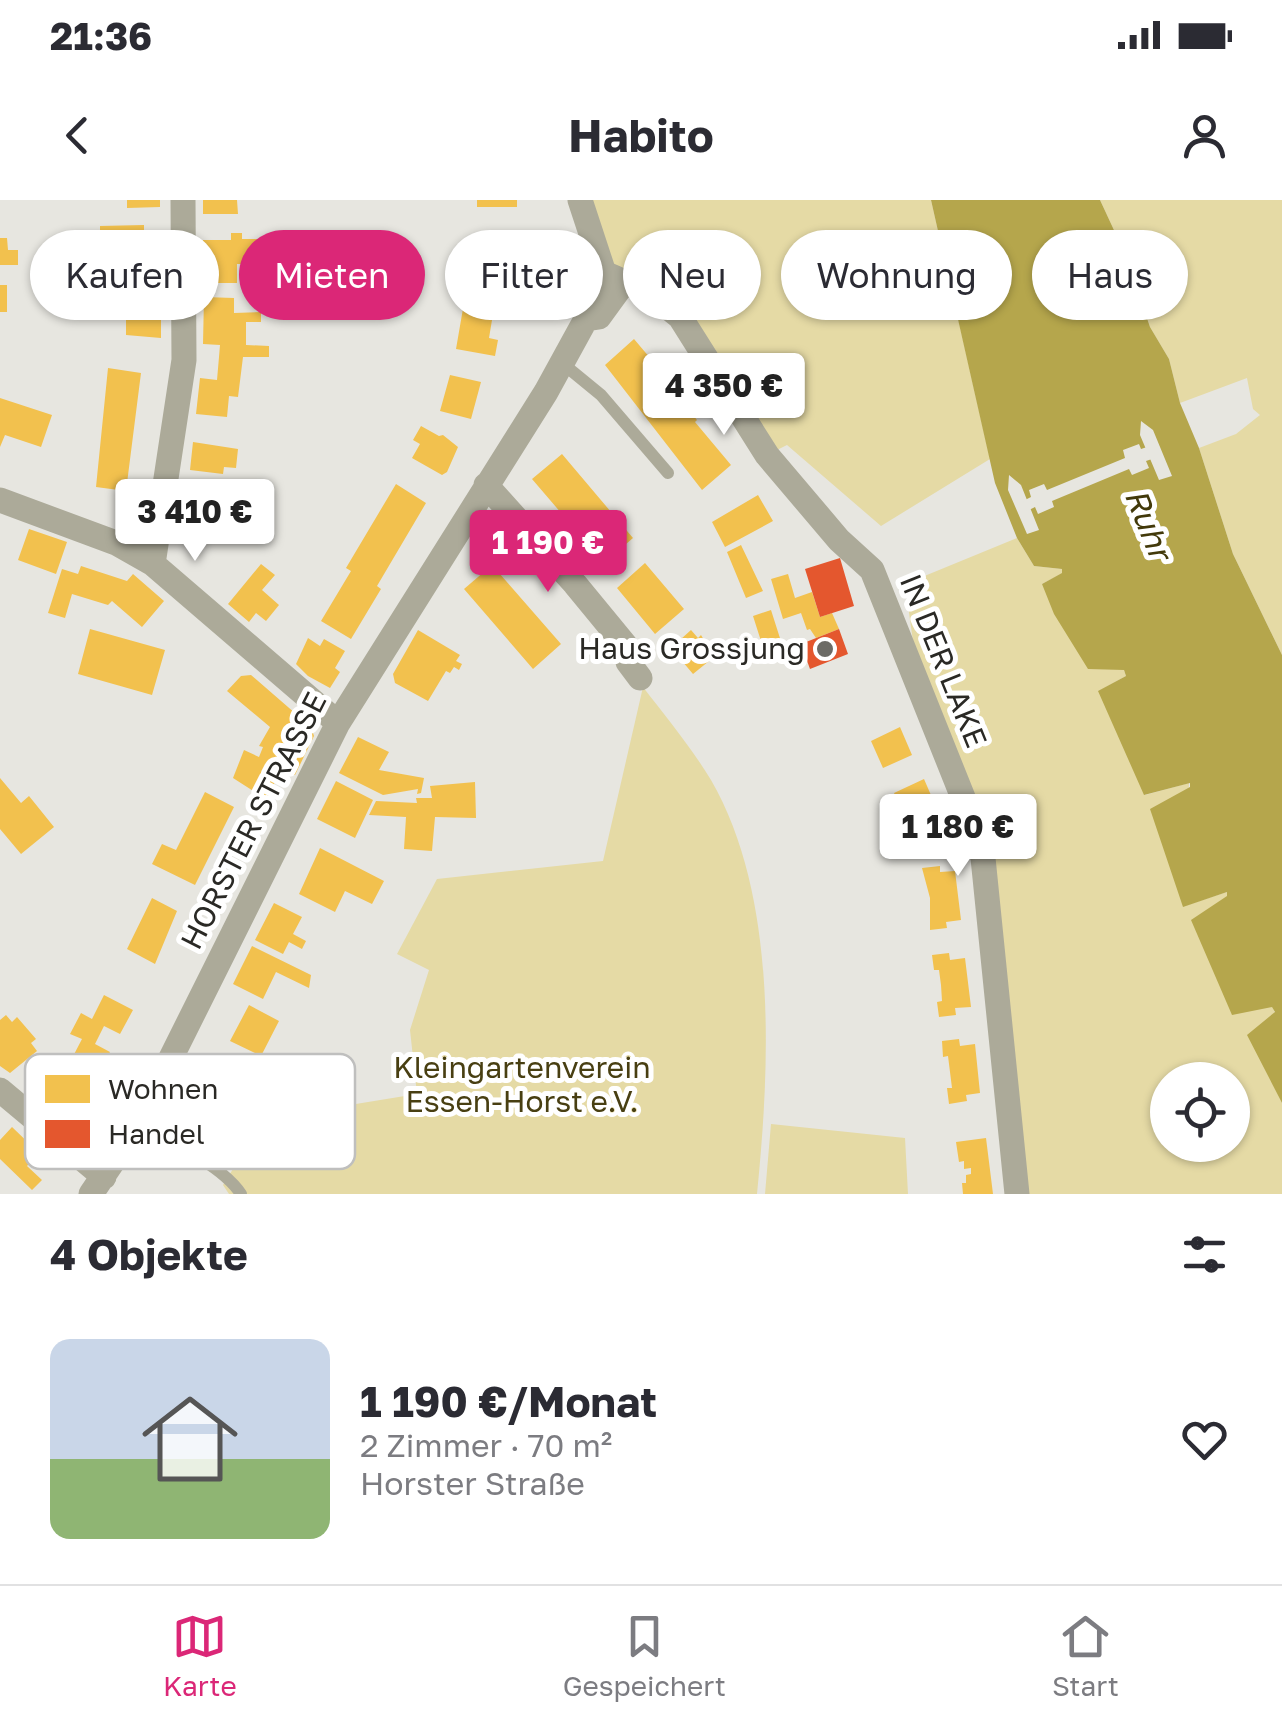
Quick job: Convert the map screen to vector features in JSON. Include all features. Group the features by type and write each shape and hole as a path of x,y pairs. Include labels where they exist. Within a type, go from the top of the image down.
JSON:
{"street":[{"path":"153,564 184,360 184,200"},
{"path":"580,200 613,279"},
{"name":"HORSTER STRASSE","path":"173,1054 338,722 562,363 586,319 589,299 613,279"},
{"name":"IN DER LAKE","path":"613,279 650,293 680,317 768,454 840,540 872,570 974,825 983,858 1016,1194"},
{"path":"486,485 626,646 628,662 640,678"},
{"path":"0,500 116,542 153,564 338,722"},
{"path":"0,1090 25,1115"}],"lane":[{"path":"562,363 601,394 668,474"},
{"path":"213,1169 232,1181 241,1194"}],"green space":[{"path":"584,200 931,200 938,230 781,230 781,320 958,320 990,459 881,526 787,445 771,453 687,320 761,320 761,230 623,230 623,280 607,271 603,230 594,230"},
{"path":"1100,200 1282,200 1282,655 1233,554 1199,448 1236,434 1260,415 1253,409 1247,378 1180,403 1169,359 1148,320 1188,320 1188,230 1114,230"},
{"path":"1017,538 1034,566 1062,569 1063,573 1042,584 1124,670 1126,676 1099,691 1145,795 1189,783 1184,906 1227,892 1275,1013 1267,1072 1282,1103 1282,1194 1023,1194 989,858 916,663 905,584"},
{"name":"Kleingartenverein Essen-Horst e.V.","path":"643,687 711,780 733,826 748,875 764,982 766,1037 757,1194 229,1194 223,1185 233,1169 355,1169 355,1104 417,1094 410,1030 429,970 397,954 437,879 603,861"},
{"path":"771,1124 905,1138 908,1194 765,1194"}],"water":[{"name":"Ruhr","path":"931,200 1100,200 1114,230 1032,230 1032,320 1148,320 1169,359 1180,403 1199,448 1233,554 1282,655 1282,1103 1247,1035 1275,1012 1272,1007 1232,1015 1191,920 1227,896 1227,892 1183,907 1150,809 1190,787 1190,783 1144,795 1098,691 1126,676 1124,670 1088,669 1054,614 1042,584 1062,573 1062,569 1034,566 1017,538 995,483 958,320 1012,320 1012,230 938,230","holes":["1141,421 1153,430 1172,476 1159,480 1140,435","1009,475 1021,485 1039,530 1027,534 1008,490"]}],"pier":[{"path":"1139,444 1141,449 1150,446 1155,458 1146,461 1149,468 1132,475 1129,469 1052,501 1054,507 1038,514 1035,507 1027,511 1023,501 1031,497 1029,490 1044,484 1047,490 1125,458 1123,450"}],"building: Wohnen":[{"path":"127,200 160,200 160,207 127,208"},
{"path":"203,200 237,200 238,214 203,214"},
{"path":"477,200 517,200 517,207 477,207"},
{"path":"144,225 144,230 100,230 100,226"},
{"path":"231,233 239,233 237,283 219,283 219,240 231,240"},
{"path":"0,238 7,238 8,250 18,250 18,265 0,265"},
{"path":"0,285 7,285 7,312 0,312"},
{"path":"219,298 234,298 234,313 239,313 239,320 261,320 246,322 246,345 269,346 269,357 243,357 238,397 229,396 227,417 196,414 200,378 217,380 220,345 203,344 204,320 219,320"},
{"path":"126,320 161,320 161,338 126,335"},
{"path":"461,320 492,320 489,338 498,340 495,356 456,349"},
{"path":"634,339 731,465 702,490 605,365"},
{"path":"108,368 141,373 126,491 96,487"},
{"path":"450,375 481,382 471,419 440,411"},
{"path":"0,398 52,415 41,447 5,435 0,447"},
{"path":"421,426 443,435 458,447 442,475 412,458 420,444 413,440"},
{"path":"193,442 238,449 236,468 224,467 223,474 190,470"},
{"path":"562,454 633,538 604,563 532,479"},
{"path":"396,484 426,503 351,639 321,621 351,571 346,568"},
{"path":"758,495 773,521 725,547 712,522"},
{"path":"29,529 67,542 56,574 18,560"},
{"path":"741,545 763,591 746,598 727,552"},
{"path":"645,563 684,609 655,634 617,588"},
{"path":"261,564 275,575 262,590 279,605 266,621 256,613 249,622 228,604"},
{"path":"492,565 561,644 533,669 464,589"},
{"path":"81,566 127,581 133,574 164,601 142,627 112,601 108,605 72,594 65,618 48,613 62,569 78,574"},
{"path":"788,574 795,598 812,592 820,617 832,613 839,629 816,638 807,630 801,613 783,619 771,579"},
{"path":"771,610 786,657 768,663 753,616"},
{"path":"90,629 165,650 152,695 78,674"},
{"path":"418,630 460,655 456,661 462,664 459,670 454,667 450,673 446,671 428,701 395,683 393,674"},
{"path":"691,630 698,638 701,635 714,657 693,674 671,648"},
{"path":"308,638 320,646 324,639 345,651 335,668 340,672 330,688 296,664"},
{"path":"251,675 311,727 314,736 295,775 280,770 269,796 264,798 233,778 244,750 259,757 263,747 259,746 270,727 227,691 241,676"},
{"path":"900,727 912,755 883,768 871,741"},
{"path":"358,737 389,752 379,770 424,778 421,793 417,794 418,789 383,795 339,773"},
{"path":"0,778 21,803 29,796 54,827 21,854 0,829"},
{"path":"924,779 946,830 916,842 894,793"},
{"path":"336,781 373,800 355,838 317,819"},
{"path":"475,782 476,818 435,817 432,851 404,849 406,817 369,815 376,801 417,803 416,798 432,798 430,786"},
{"path":"205,792 234,807 195,885 152,864 162,844 176,850"},
{"path":"320,848 384,881 372,904 345,891 335,912 299,894"},
{"path":"940,866 940,872 955,871 961,920 946,922 947,928 930,930 930,898 922,868"},
{"path":"152,898 177,911 155,964 127,949"},
{"path":"274,903 302,917 293,934 306,941 302,949 289,942 283,954 255,940"},
{"path":"252,946 311,975 309,988 276,972 263,999 233,984"},
{"path":"949,953 950,960 965,958 971,1007 955,1008 956,1015 939,1017 941,985 932,955"},
{"path":"104,995 133,1010 120,1034 104,1026 95,1044 109,1054 74,1054 82,1039 70,1034 81,1013 92,1019"},
{"path":"249,1005 279,1021 262,1054 230,1041"},
{"path":"6,1015 12,1022 17,1017 36,1039 31,1043 37,1051 25,1054 25,1061 10,1073 0,1066 0,1020"},
{"path":"959,1039 960,1046 975,1044 980,1093 966,1095 967,1101 949,1104 947,1088 952,1088 942,1041"},
{"path":"12,1127 25,1140 25,1169 42,1180 32,1190 0,1159 0,1140"},
{"path":"986,1138 993,1194 963,1194 962,1183 966,1183 971,1168 964,1169 964,1161 959,1162 956,1142"}],"building: Handel":[{"path":"840,558 854,606 820,617 805,569"},
{"name":"Haus Grossjung","path":"839,629 848,654 810,669 801,644"}],"place":[{"name":"Haus Grossjung","path":"825,649"}]}
